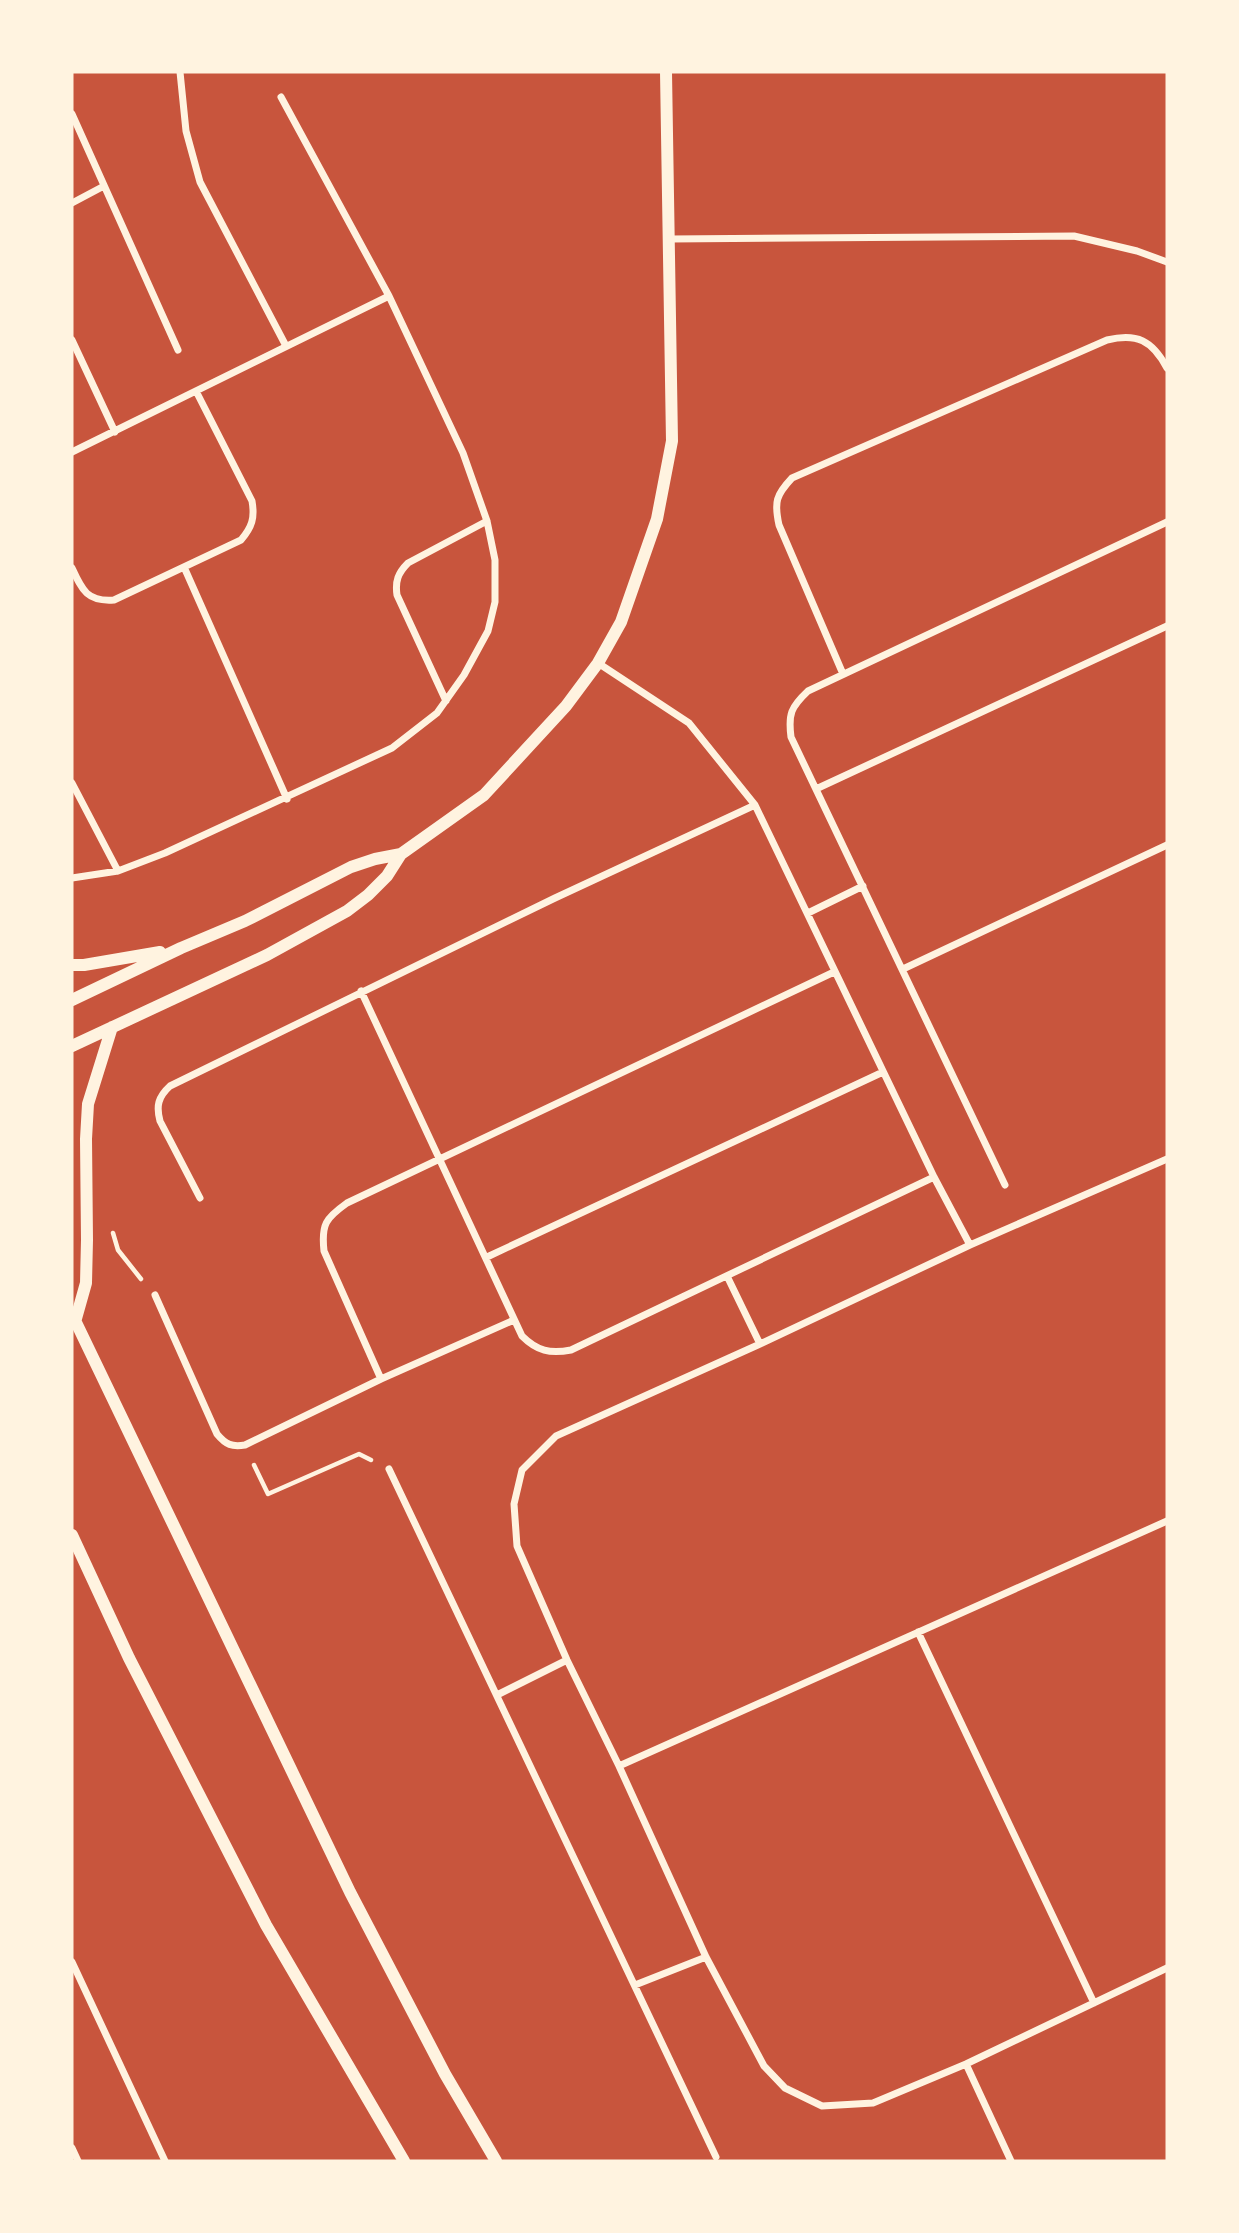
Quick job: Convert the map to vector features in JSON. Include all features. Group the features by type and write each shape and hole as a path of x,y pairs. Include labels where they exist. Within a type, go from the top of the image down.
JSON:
{"street":[{"path":"180,72 186,131 200,182 286,346"},
{"path":"72,1046 267,955 347,911 387,876 401,854 484,794 566,706 598,663 621,622 657,519 671,441 667,72"},
{"path":"72,878 118,871 165,853 287,799 392,748 437,713 464,675 488,631 495,602 495,560 487,521 463,453 389,296 281,97"},
{"path":"72,114 178,350"},
{"path":"72,203 104,186"},
{"path":"670,239 1074,236 1137,251 1167,262"},
{"path":"72,453 389,296"},
{"path":"843,674 779,525 775,507 780,491 793,478 1107,340 1126,335 1146,341 1160,355 1167,368"},
{"path":"72,340 115,432"},
{"path":"72,568 80,587 87,594 104,601 114,600 241,540 251,529 254,515 252,501 196,391"},
{"path":"446,701 397,595 397,577 408,563 487,521"},
{"path":"1005,1185 791,737 789,719 795,703 808,691 1167,522"},
{"path":"184,567 287,799"},
{"path":"816,789 1167,626"},
{"path":"598,663 690,723 755,805 933,1177 970,1245"},
{"path":"72,783 118,871"},
{"path":"200,1198 157,1112 158,1102 170,1086 361,991 755,805"},
{"path":"903,969 1167,845"},
{"path":"72,1000 245,921 351,867 401,854"},
{"path":"808,913 863,886"},
{"path":"72,965 119,960 181,948"},
{"path":"381,1379 324,1251 322,1231 330,1214 347,1203 834,972"},
{"path":"361,991 522,1336 532,1346 544,1352 571,1350 933,1177"},
{"path":"112,1027 88,1104 86,1283 74,1318 350,1892 445,2074 496,2161"},
{"path":"487,1257 883,1072"},
{"path":"1167,1159 970,1245 556,1436 522,1470 514,1504 517,1546 567,1660 619,1766 706,1957 764,2066 785,2088 822,2106 873,2103 966,2064 1167,1968"},
{"path":"727,1276 760,1344"},
{"path":"155,1295 217,1434 224,1443 234,1447 245,1445 381,1379 514,1320"},
{"path":"390,1469 716,2157"},
{"path":"619,1766 1167,1521"},
{"path":"72,1535 129,1658 266,1925 404,2161"},
{"path":"918,1632 1094,2003"},
{"path":"497,1695 567,1660"},
{"path":"635,1985 706,1957"},
{"path":"72,1962 165,2161"},
{"path":"966,2064 1011,2161"},
{"path":"72,2148 78,2161"}],"path":[{"path":"112,1230 118,1250 155,1295"},
{"path":"245,1445 268,1494 359,1454 390,1469"}]}
